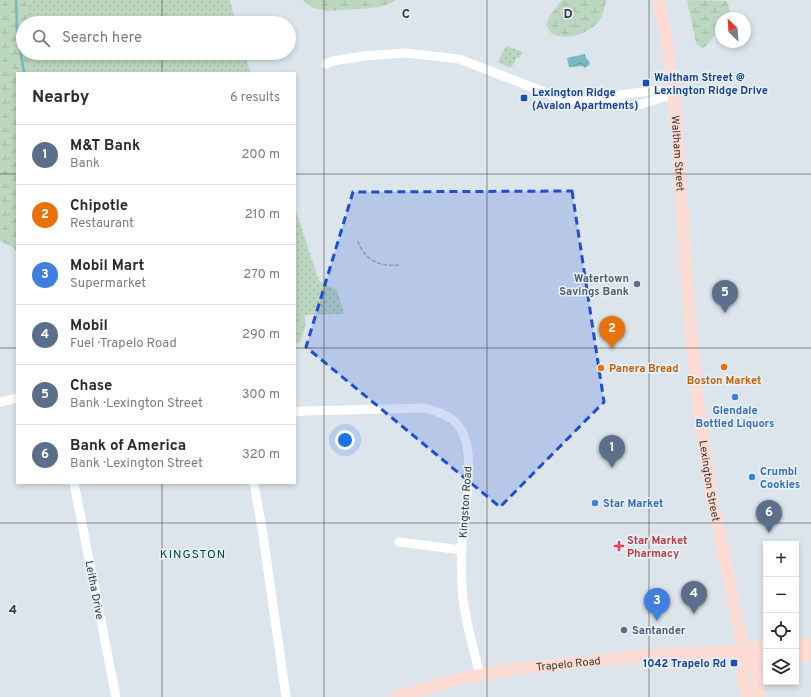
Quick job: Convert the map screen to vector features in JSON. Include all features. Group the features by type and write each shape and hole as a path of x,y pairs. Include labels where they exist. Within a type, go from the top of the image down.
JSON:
{"main road":[{"name":"Waltham Street","path":"658,0 666,37 674,94 690,308"},
{"name":"Lexington Street","path":"690,308 698,404 711,494 744,651 754,667 760,696"},
{"path":"799,644 811,644"},
{"name":"Trapelo Road","path":"396,697 459,679 514,669 620,658 744,651 763,646"},
{"name":"Lexington Street","path":"744,651 741,670 747,697"},
{"name":"Trapelo Road","path":"744,651 763,659"},
{"path":"760,696 760,691 763,685"}],"street":[{"path":"326,64 333,61 364,56 406,54 459,59 560,98 608,103 620,95 658,90 674,94"},
{"path":"0,402 16,398"},
{"name":"Kingston Road","path":"296,412 425,408 441,412 459,425 464,436 468,453 469,476 462,550 463,598 480,675"},
{"name":"Leitha Drive","path":"74,484 116,697"},
{"path":"254,484 286,697"},
{"path":"399,542 462,550"}],"path":[{"path":"358,241 364,252 379,264 384,266 399,265"}],"highlighted area":[{"path":"572,191 604,402 500,507 306,347 353,192"}],"green space":[{"path":"0,0 120,0 177,16 16,16 16,60 156,60 150,72 16,72 16,251 14,248 0,241"},
{"path":"27,0 230,0 234,16 28,16"},
{"path":"302,0 396,0 389,4 372,8 327,11 313,8"},
{"path":"562,0 606,0 602,16 595,25 577,35 563,37 556,36 551,33 546,25 551,14"},
{"path":"687,0 727,1 730,12 715,12 715,35 703,48 696,43"},
{"path":"506,46 523,52 511,68 498,62"},
{"path":"30,60 246,60 251,72 31,72"},
{"path":"296,211 319,281 337,290 344,314 296,315"},
{"path":"296,290 305,315 305,328 300,342 296,344"}],"water":[{"path":"585,54 590,64 585,68 582,66 569,67 567,58"}],"waterway":[{"path":"16,0 17,16"},
{"path":"22,60 24,72"}],"place":[{"name":"Waltham Street @ Lexington Ridge Drive","path":"646,83"},
{"name":"Lexington Ridge (Avalon Apartments)","path":"524,98"},
{"name":"Watertown Savings Bank","path":"637,284"},
{"name":"Chase","path":"725,313"},
{"name":"Chipotle","path":"612,349"},
{"name":"Boston Market","path":"724,367"},
{"name":"Panera Bread","path":"601,368"},
{"name":"Glendale Bottled Liquors","path":"735,397"},
{"name":"M&T Bank","path":"612,468"},
{"name":"Crumbl Cookies","path":"752,477"},
{"name":"Star Market","path":"595,503"},
{"name":"Bank of America","path":"769,533"},
{"name":"Star Market Pharmacy","path":"619,546"},
{"name":"Mobil","path":"694,614"},
{"name":"Mobil Mart","path":"657,621"},
{"name":"Santander","path":"624,630"},
{"name":"1042 Trapelo Rd","path":"734,663"}],"district":[{"name":"KINGSTON","path":"193,554"}]}
